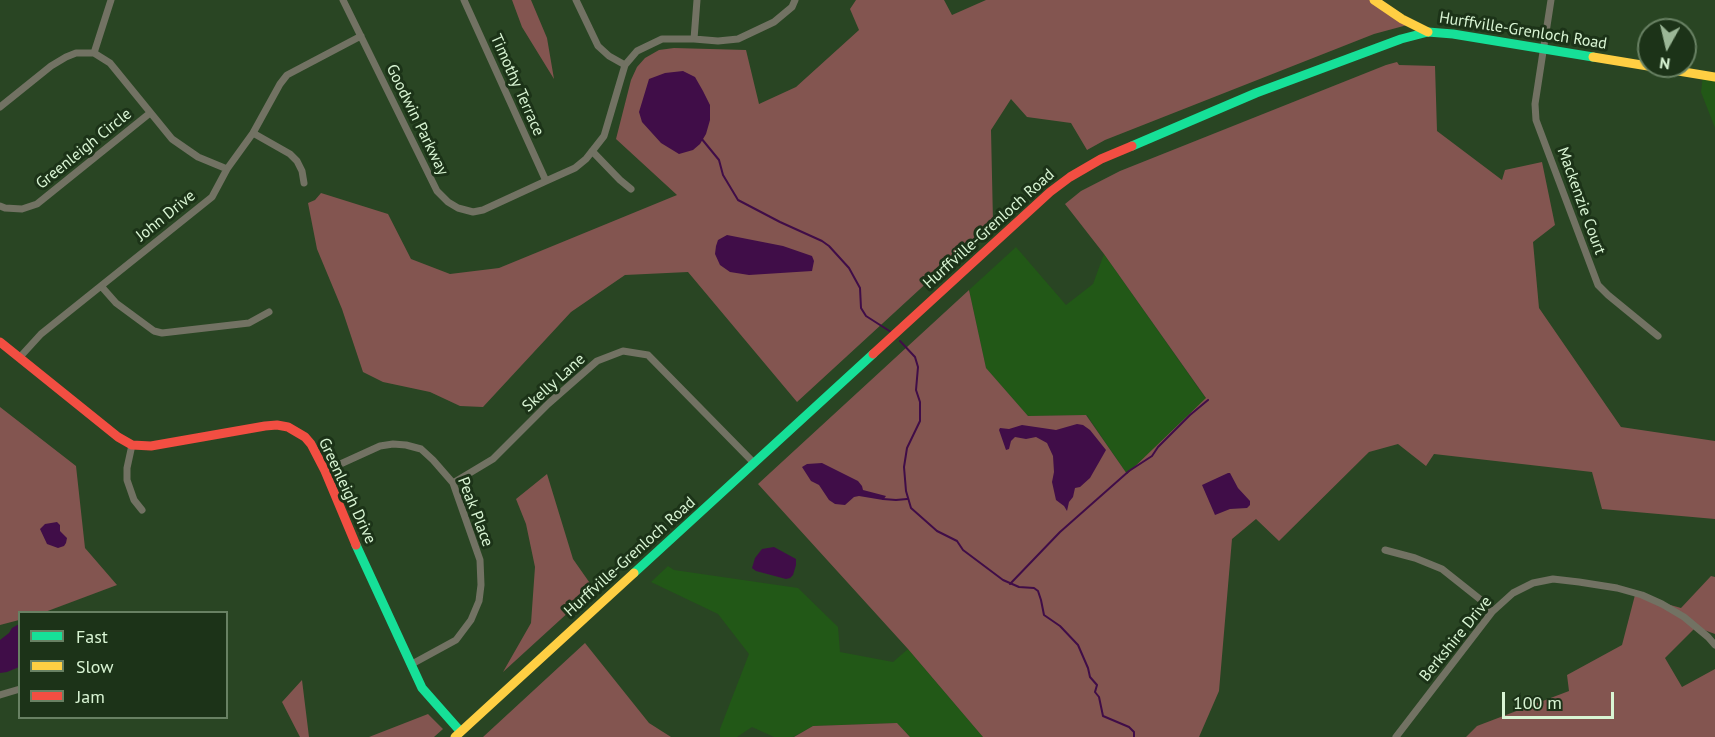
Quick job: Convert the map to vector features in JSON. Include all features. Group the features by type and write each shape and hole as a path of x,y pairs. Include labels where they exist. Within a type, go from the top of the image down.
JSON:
{"main road":[{"path":"1374,0 1402,19 1428,32"},
{"name":"Hurffville-Grenloch Road","path":"458,734 1050,192 1101,159 1183,126 1234,102 1363,53 1428,32 1453,33 1715,77"},
{"path":"0,342 118,437 132,445"},
{"name":"Greenleigh Drive","path":"132,445 152,446 277,425 288,427 305,436 325,471 369,575 422,688 458,734"}],"street":[{"path":"94,53 111,0"},
{"name":"Goodwin Parkway","path":"343,0 437,191 447,202 458,208 474,212 575,168 604,136 625,65"},
{"name":"Timothy Terrace","path":"464,0 546,181"},
{"path":"576,0 598,46 609,56 625,65 637,51 662,39 718,41 738,39 774,22 792,7 795,0"},
{"path":"694,39 697,0"},
{"name":"Mackenzie Court","path":"1551,0 1535,104 1536,120 1598,285 1658,336"},
{"name":"John Drive","path":"20,357 41,334 212,197 227,169 254,133 287,75 361,36"},
{"path":"0,107 51,66 66,57 76,53 94,53 110,63 172,138 198,158 227,169"},
{"name":"Greenleigh Circle","path":"0,206 22,208 37,204 150,113"},
{"path":"254,133 290,154 297,161 302,171 303,183"},
{"path":"592,151 631,189"},
{"path":"101,286 116,303 154,331 162,333 249,323 269,312"},
{"name":"Skelly Lane","path":"453,483 493,459 597,361 623,351 648,355 754,463"},
{"name":"Peak Place","path":"325,471 380,446 406,444 421,449 453,483 480,560 481,585 478,601 471,620 456,640 412,664"},
{"path":"132,445 127,480 134,500 142,510"},
{"path":"1384,550 1415,558 1442,569 1481,600 1492,612"},
{"name":"Berkshire Drive","path":"1396,737 1492,612 1513,593 1533,583 1553,579 1617,588 1642,595 1662,603 1700,630 1715,645"},
{"path":"0,696 18,690"}],"shaded area":[{"path":"512,0 531,0 547,38 554,79 522,27"},
{"path":"856,0 944,0 952,15 986,0 1373,0 1411,24 1374,34 1105,140 1087,150 1071,123 1027,117 1011,99 991,130 993,222 797,402 688,272 625,275 571,312 483,407 460,406 430,392 383,382 363,372 342,309 317,249 308,203 315,200 321,193 388,214 411,259 450,274 499,268 677,195 616,139 631,80 637,67 645,58 659,50 674,48 746,50 759,104 796,87 859,30 850,9"},
{"path":"1397,62 1399,65 1435,66 1437,131 1502,180 1505,170 1542,162 1555,225 1533,242 1539,308 1621,427 1715,441 1715,519 1602,509 1592,472 1434,454 1426,466 1398,444 1369,452 1279,541 1256,519 1232,539 1219,691 1199,737 983,737 908,649 758,484 969,290 986,368 1028,416 1086,415 1127,474 1206,398 1104,254 1065,204 1081,191 1120,171"},
{"path":"683,71 695,77 703,91 710,105 710,120 700,144 693,150 679,154 661,143 642,122 639,112 649,79 665,73"},
{"path":"1703,75 1715,77 1715,128 1701,92"},
{"path":"727,235 783,246 812,256 814,261 812,271 749,275 730,272 720,265 715,254 718,240"},
{"path":"1016,247 1066,305 1093,284 1104,254 1206,399 1127,474 1087,415 1028,416 986,368 969,290"},
{"path":"0,407 76,466 85,548 117,585 48,611 18,611 18,620 0,625"},
{"path":"1077,424 1090,430 1106,450 1090,478 1080,487 1075,488 1067,511 1056,500 1052,482 1053,456 1047,443 1036,437 1026,439 1015,437 1009,449 1006,450 999,430 1022,425 1056,430"},
{"path":"822,463 858,481 863,490 886,496 883,500 859,496 854,497 845,505 835,504 829,500 819,485 811,481 802,467 807,464"},
{"path":"1228,473 1250,501 1250,505 1247,508 1230,509 1215,515 1202,485"},
{"path":"547,474 573,559 594,589 503,672 531,623 535,567 526,524 516,499"},
{"path":"57,522 60,525 60,531 67,538 64,546 58,548 47,544 40,529 45,524"},
{"path":"774,547 796,559 793,575 790,578 786,579 752,568 755,558 762,549"},
{"path":"668,566 674,570 798,588 838,627 840,652 893,662 908,649 983,737 910,737 897,723 813,726 793,737 774,737 752,727 737,737 720,737 720,729 749,654 718,614 651,582"},
{"path":"1711,576 1715,577 1715,634 1696,627 1665,658 1682,687 1715,669 1715,737 1466,737 1477,726 1569,691 1567,675 1622,645 1635,595 1681,608"},
{"path":"18,625 18,667 0,673 0,640"},
{"path":"585,643 649,723 671,737 483,737"},
{"path":"302,680 309,737 300,737 282,702"},
{"path":"428,714 443,729 434,737 369,737"},
{"path":"897,723 910,737 794,737 813,726"}],"waterway":[{"path":"701,138 719,160 723,175 738,200 829,246 849,268 860,288 861,308 866,316 891,332"},
{"path":"900,341 915,357 918,367 916,390 920,402 920,421 907,448 904,467 906,491 911,508 937,531 957,541 963,550 1003,580 1019,587 1034,588 1038,591 1044,615 1060,626 1078,645 1090,677 1097,685 1095,692 1099,697 1103,716 1129,727 1134,732 1134,737"},
{"path":"1010,584 1060,532 1129,471 1152,456 1158,447 1208,400"},
{"path":"883,499 907,499"}],"traffic: fast":[{"path":"1132,146 1256,93 1401,39 1428,32 1593,57"},
{"path":"634,573 873,354"},
{"path":"356,545 422,688 460,731"}],"traffic: slow":[{"path":"1374,0 1402,19 1428,32"},
{"path":"1593,57 1715,77"},
{"path":"455,737 634,573"}],"traffic: jam":[{"path":"873,354 1050,192 1101,159 1132,146"},
{"path":"0,342 118,437 132,445 151,446 265,426 288,427 305,437 311,444 356,545"}]}
